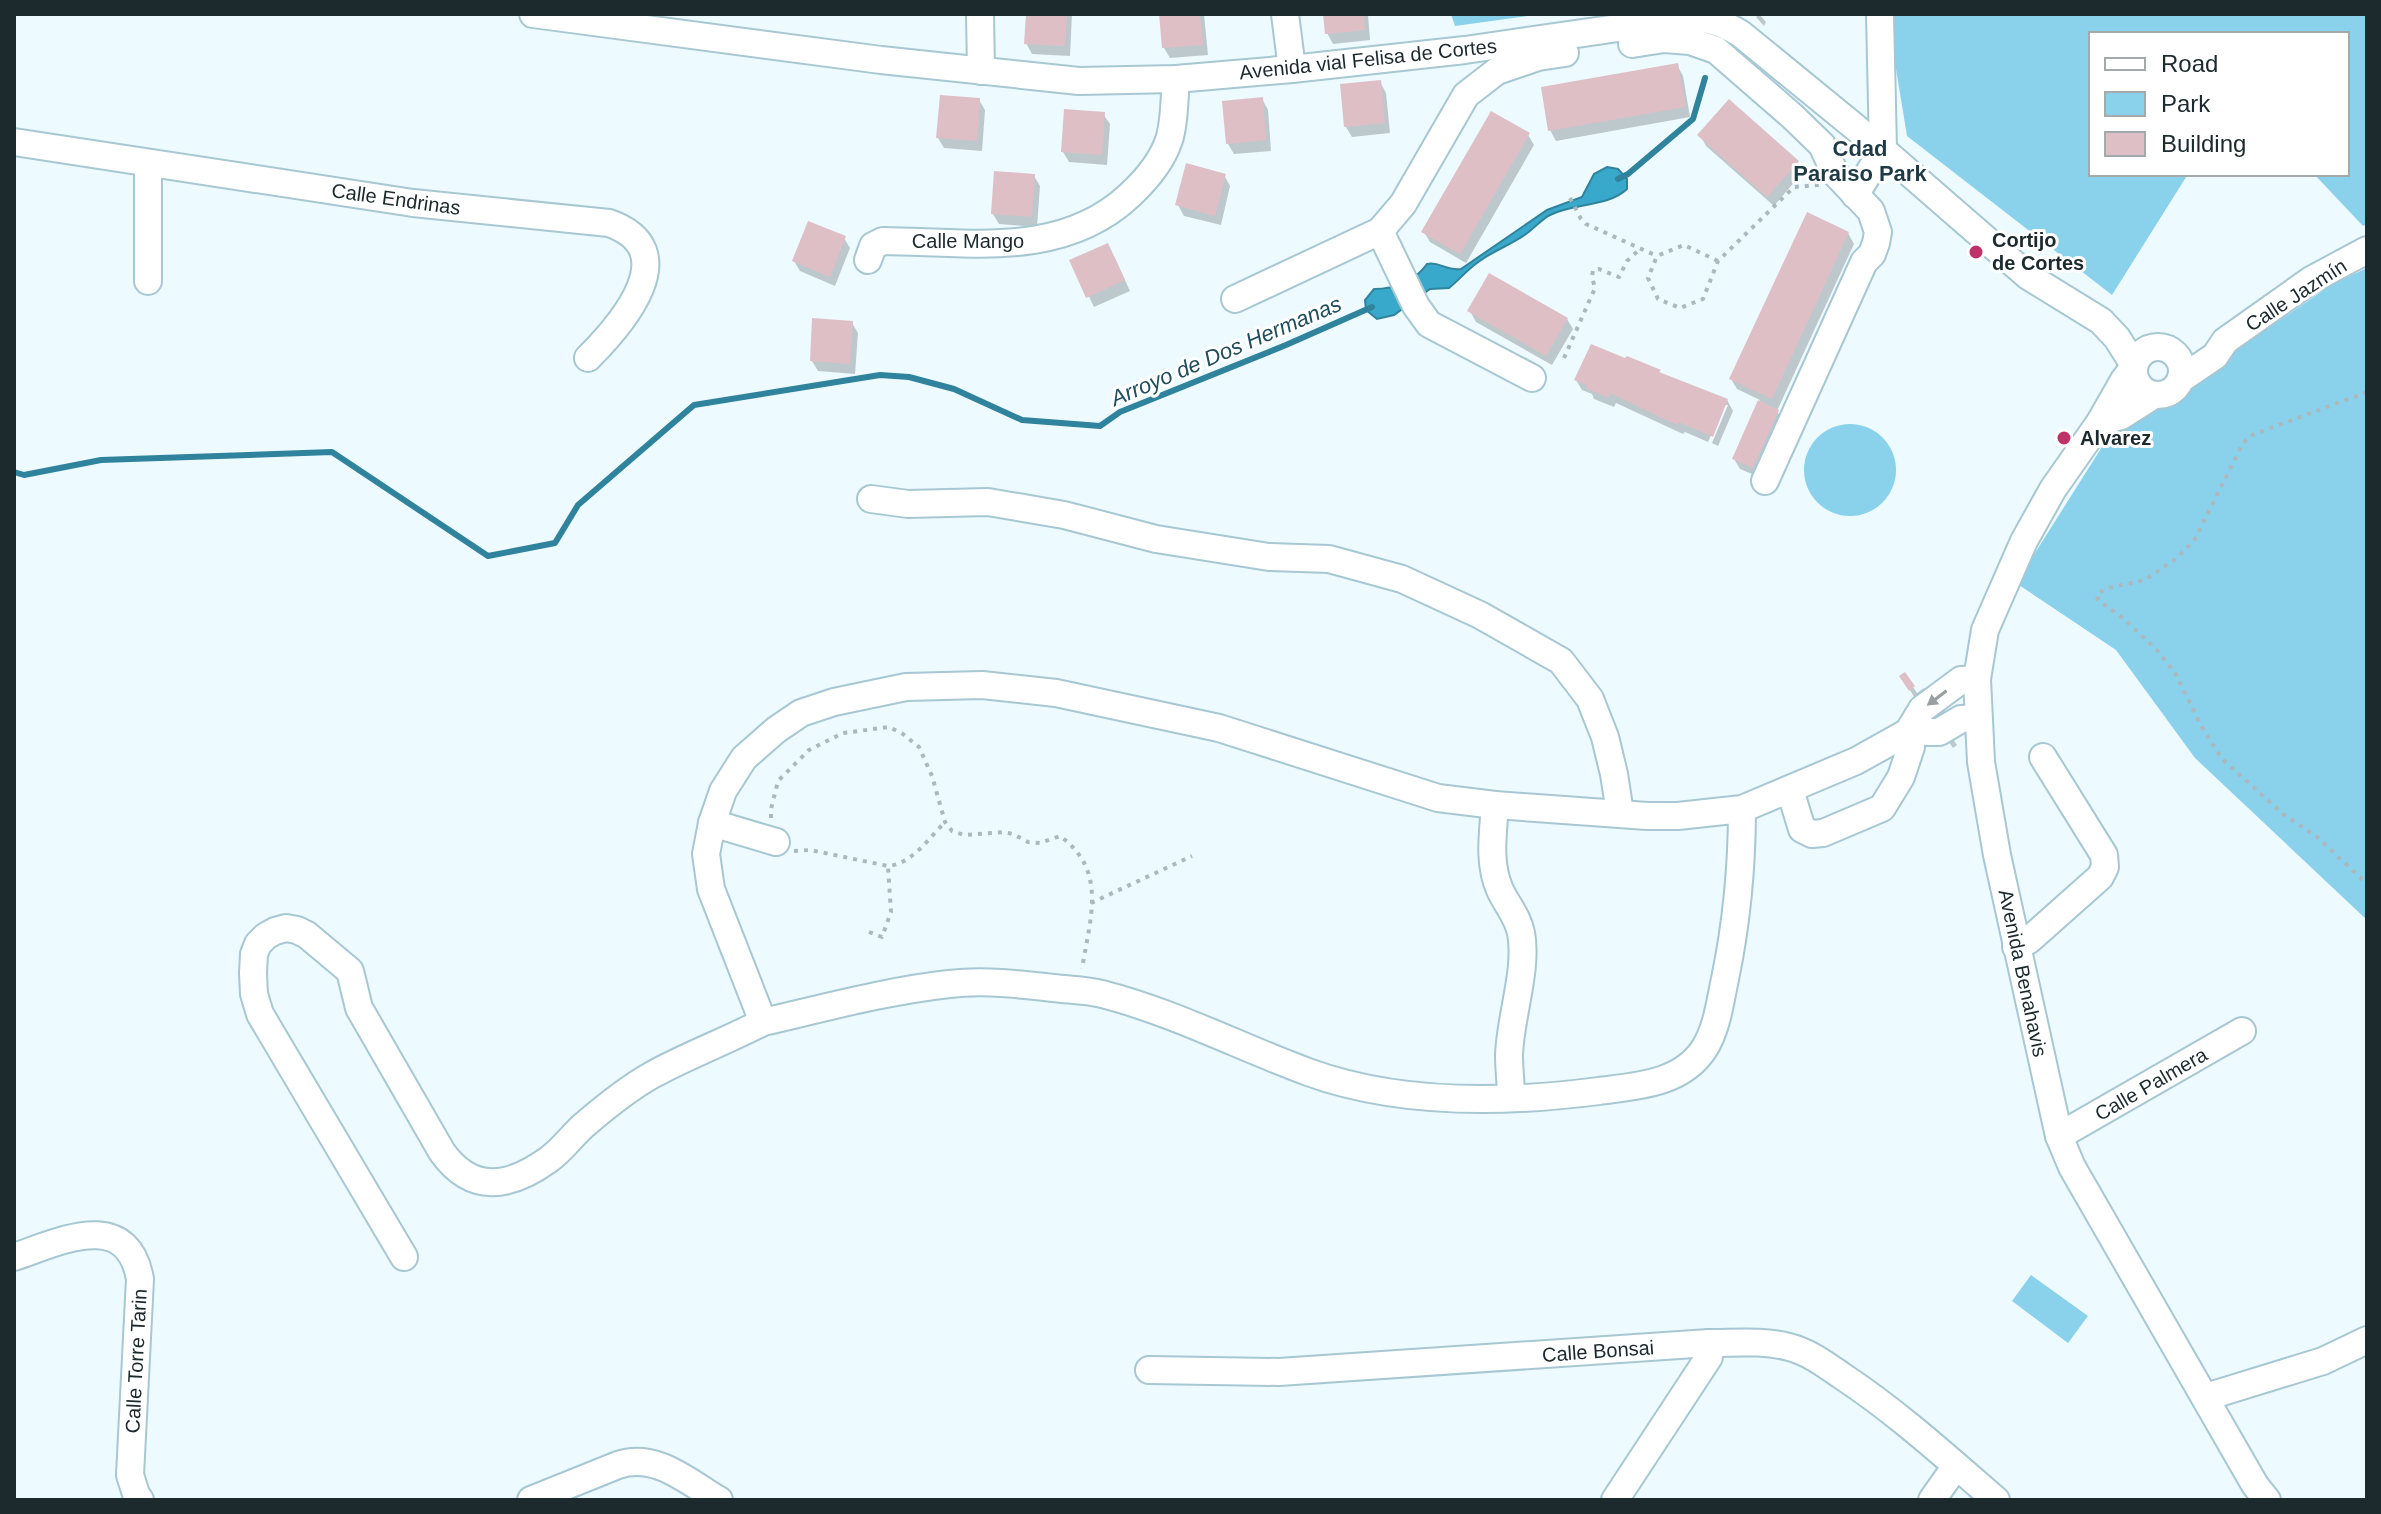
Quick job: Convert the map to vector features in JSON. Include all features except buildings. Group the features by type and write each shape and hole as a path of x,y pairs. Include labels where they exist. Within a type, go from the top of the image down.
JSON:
{"street":[{"name":"Avenida vial Felisa de Cortes","path":"533,14 702,25 981,71 1079,81 1176,79 1292,69 1465,50 1708,16 1741,34 1883,150 2028,276 2101,321 2117,338 2134,366"},
{"path":"980,14 981,71"},
{"path":"1285,14 1292,69"},
{"path":"1855,185 1883,150 1880,14"},
{"path":"1235,299 1380,231 1403,204 1466,95 1497,71 1538,57 1664,39 1690,41 1716,50 1822,145 1835,173 1855,185 1876,221 1878,232 1872,254 1864,262 1765,481"},
{"name":"Calle Mango","path":"868,260 873,246 883,241 1034,242 1097,221 1142,184 1158,161 1169,140 1176,79"},
{"name":"Calle Endrinas","path":"14,142 413,203 609,223 621,227 641,247 645,257 644,274 629,311 588,358"},
{"path":"148,163 148,281"},
{"path":"1380,231 1416,306 1429,324 1532,378"},
{"name":"Calle Jazmín","path":"2181,379 2215,356 2225,341 2311,280 2367,250"},
{"name":"Avenida vial Felisa de Cortes","path":"2101,321 2117,325 2162,348"},
{"name":"Calle Jazmín","path":"2162,348 2185,349 2225,341"},
{"path":"2100,422 2121,416 2154,395 2170,392 2181,379 2180,362 2162,348 2139,355 2134,366 2139,386 2154,395"},
{"name":"Avenida Benahavis","path":"2134,366 2100,422 2053,489 2006,579 1985,630 1977,679 1981,762 2016,947 2059,1136 2072,1167 2255,1485 2267,1500"},
{"path":"871,499 908,504 988,502 1064,515 1156,539 1269,557 1329,559 1402,579 1480,615 1561,661 1590,699 1605,737 1620,813"},
{"path":"1790,790 1802,829 1812,834 1823,833 1882,808 1901,777 1911,747 1908,732 1922,709 1961,680 1977,679"},
{"path":"763,1022 711,889 706,854 712,823 723,791 744,758 801,713 834,702 906,687 982,685 1056,693 1219,728 1438,798 1647,816 1742,809 1856,761 1908,732 1939,732 1961,719 1978,718"},
{"path":"2016,947 2029,940 2100,877 2105,867 2104,855 2043,757"},
{"path":"1495,805 1494,874 1501,893 1515,915 1523,954 1509,1054 1511,1098"},
{"path":"404,1257 260,1014 254,994 254,954 266,936 286,928 307,935 350,971 359,1008 442,1152 455,1169 488,1184 507,1180 548,1160 613,1101 653,1075 763,1022 951,984 993,982 1100,994 1153,1011 1311,1073 1406,1094 1459,1098 1566,1095 1668,1079 1704,1050 1717,1019 1737,921 1742,809"},
{"path":"712,823 780,848"},
{"name":"Calle Palmera","path":"2059,1136 2242,1031"},
{"name":"Calle Torre Tarin","path":"14,1257 95,1233 121,1242 131,1252 140,1279 130,1475 140,1500"},
{"path":"2206,1397 2323,1361 2367,1340"},
{"name":"Calle Bonsai","path":"1149,1370 1279,1372 1709,1343 1765,1342 1792,1348 1815,1358 1875,1398 1923,1435 1996,1500"},
{"path":"1615,1500 1709,1357 1709,1343"},
{"path":"531,1500 629,1461 655,1463 719,1500"},
{"path":"1932,1500 1956,1466"}],"path":[{"path":"1657,256 1648,278 1658,299 1680,308 1703,299 1718,261 1794,187 1855,185"},
{"path":"1570,198 1586,224 1640,249 1657,256 1684,245 1718,261"},
{"path":"1564,358 1595,288 1593,270 1599,269 1619,277 1627,261 1640,249"},
{"path":"2367,392 2252,435 2243,443 2195,539 2176,559 2145,580 2108,588 2097,594 2098,600 2146,639 2175,673 2222,759 2283,814 2317,837 2367,884"},
{"path":"945,822 908,859 888,866 810,850 780,848 771,826 771,809 778,781 809,750 826,740 843,733 889,727 903,734 919,747 932,776 945,822 952,831 964,835 1004,832 1028,842 1040,843 1060,836 1073,846 1087,865 1093,884 1079,991"},
{"path":"1091,903 1192,856"},
{"path":"869,932 882,937 891,912 888,866"}],"green space":[{"path":"1451,14 1542,14 1455,26"},
{"path":"1893,14 2367,14 2367,224 2363,226 2316,176 2349,176 2349,32 2089,32 2089,176 2187,176 2112,295 1907,136 1896,69"},
{"path":"2367,268 2367,920 2195,758 2116,650 2016,583 2107,439 2331,285"},
{"path":"1850,424 1868,428 1883,437 1892,452 1896,470 1892,488 1883,503 1868,512 1850,516 1832,512 1817,503 1808,488 1804,470 1808,452 1817,437 1832,428"},
{"path":"2031,1275 2088,1316 2068,1343 2012,1301"}],"shaded area":[{"path":"1607,167 1618,169 1627,179 1627,189 1619,195 1550,215 1520,238 1483,259 1449,288 1430,289 1394,315 1377,319 1366,310 1365,300 1374,289 1404,283 1427,264 1461,269 1547,210 1582,197 1594,174"}],"waterway":[{"name":"Arroyo de Dos Hermanas","path":"1618,179 1693,119 1705,78"},
{"name":"Arroyo de Dos Hermanas","path":"14,472 24,475 101,460 332,452 488,556 555,543 578,505 694,405 880,375 909,377 954,389 1022,420 1100,426 1120,412 1372,307"}],"place":[{"name":"Cortijo de Cortes","path":"1976,252"},
{"name":"Alvarez","path":"2064,438"}],"district":[{"name":"Cdad Paraiso Park","path":"1860,160"}]}
